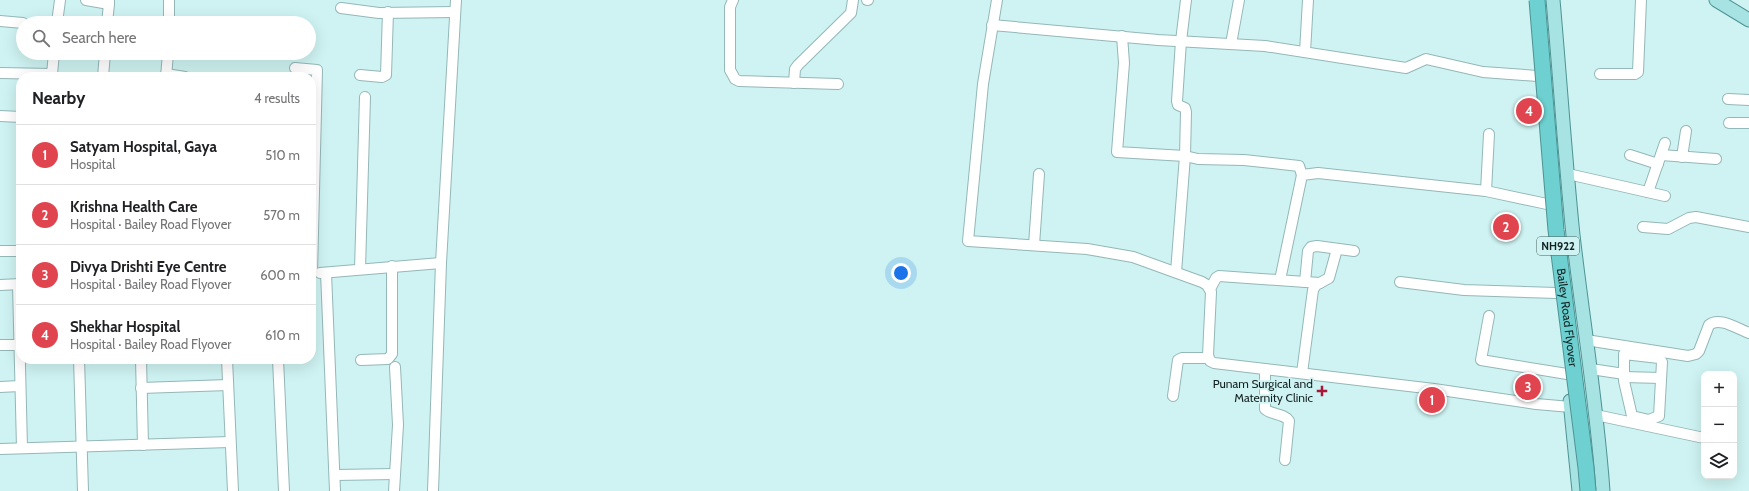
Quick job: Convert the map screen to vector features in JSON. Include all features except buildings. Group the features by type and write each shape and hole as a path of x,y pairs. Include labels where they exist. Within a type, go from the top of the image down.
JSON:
{"highway":[{"name":"Bailey Road Flyover","path":"1537,0 1556,230 1588,491"},
{"name":"Bailey Road Flyover","path":"1545,0 1563,227 1596,491"}],"main road":[{"path":"1530,0 1538,76 1547,204 1571,407 1579,491"},
{"path":"1553,0 1573,234 1586,345 1591,369 1603,491"},
{"path":"1716,0 1749,20"},
{"path":"1733,0 1749,10"},
{"path":"1534,44 1557,42"},
{"path":"1539,94 1562,92"},
{"path":"1564,348 1586,345"},
{"path":"1575,454 1600,451"}],"street":[{"path":"58,16 60,0"},
{"path":"86,0 109,2 108,16"},
{"path":"168,16 169,0"},
{"path":"433,491 441,263 456,0"},
{"path":"733,0 731,3 730,15 730,70 739,81 838,84"},
{"path":"794,83 795,69 851,13 853,0"},
{"path":"997,0 983,84 968,241 1087,249 1133,257 1202,282 1210,289"},
{"path":"1176,272 1185,156 1186,110 1178,105 1177,101 1181,41 1186,0"},
{"path":"1231,44 1238,0"},
{"path":"1305,52 1308,0"},
{"path":"1600,74 1636,74 1638,72 1641,0"},
{"path":"342,8 373,12 456,12"},
{"path":"360,75 382,77 386,75 388,12"},
{"path":"0,21 16,22"},
{"path":"992,25 1181,41 1264,46 1406,68 1426,59 1483,72 1538,76"},
{"path":"1122,36 1124,63 1118,152 1185,156 1198,159 1257,161 1298,166 1301,168 1302,175 1280,280"},
{"path":"51,72 53,60"},
{"path":"103,72 104,60"},
{"path":"166,72 167,60"},
{"path":"295,68 317,70 316,111"},
{"path":"0,73 16,74"},
{"path":"360,269 365,97"},
{"path":"1728,99 1749,100"},
{"path":"0,116 16,117"},
{"path":"1729,123 1749,122"},
{"path":"1682,157 1686,131"},
{"path":"1486,191 1489,134"},
{"path":"1648,192 1665,142"},
{"path":"1630,155 1659,160 1682,157 1716,159"},
{"path":"1034,245 1039,174"},
{"path":"1302,175 1318,174 1486,191 1547,204"},
{"path":"1568,174 1665,196"},
{"path":"1643,227 1668,229 1689,218 1696,217 1749,227"},
{"path":"1305,282 1308,251 1311,247 1317,246 1354,252"},
{"path":"1302,373 1312,294 1314,287 1327,280 1331,275 1337,249"},
{"path":"0,251 16,251"},
{"path":"316,273 441,263"},
{"path":"361,360 388,359 392,354 392,266"},
{"path":"326,273 335,491"},
{"path":"1208,358 1211,297 1210,289 1216,278 1219,276 1320,283"},
{"path":"1400,282 1464,290 1557,293"},
{"path":"0,285 16,284"},
{"path":"1489,316 1481,360 1567,374"},
{"path":"1586,345 1693,356 1699,351 1709,325 1712,322 1722,322 1749,333"},
{"path":"0,345 16,345"},
{"path":"1624,354 1659,358 1662,362 1661,378 1659,416 1649,420 1632,416 1624,375 1624,354"},
{"path":"1173,396 1178,360 1182,358 1208,358 1214,363 1434,389 1536,404 1571,407"},
{"path":"19,364 22,448"},
{"path":"79,364 83,491"},
{"path":"141,364 143,444"},
{"path":"227,364 233,491"},
{"path":"278,364 284,491"},
{"path":"394,491 398,425 395,367"},
{"path":"1265,369 1265,409 1287,418 1289,421 1284,460"},
{"path":"1591,369 1624,375 1661,378"},
{"path":"141,388 228,385"},
{"path":"0,387 20,386"},
{"path":"1596,415 1701,437"},
{"path":"0,449 230,442"},
{"path":"335,475 395,474"}],"place":[{"name":"Shekhar Hospital","path":"1529,111"},
{"name":"Krishna Health Care","path":"1506,227"},
{"name":"Divya Drishti Eye Centre","path":"1528,387"},
{"name":"Punam Surgical and Maternity Clinic","path":"1322,391"},
{"name":"Satyam Hospital, Gaya","path":"1432,400"}]}
